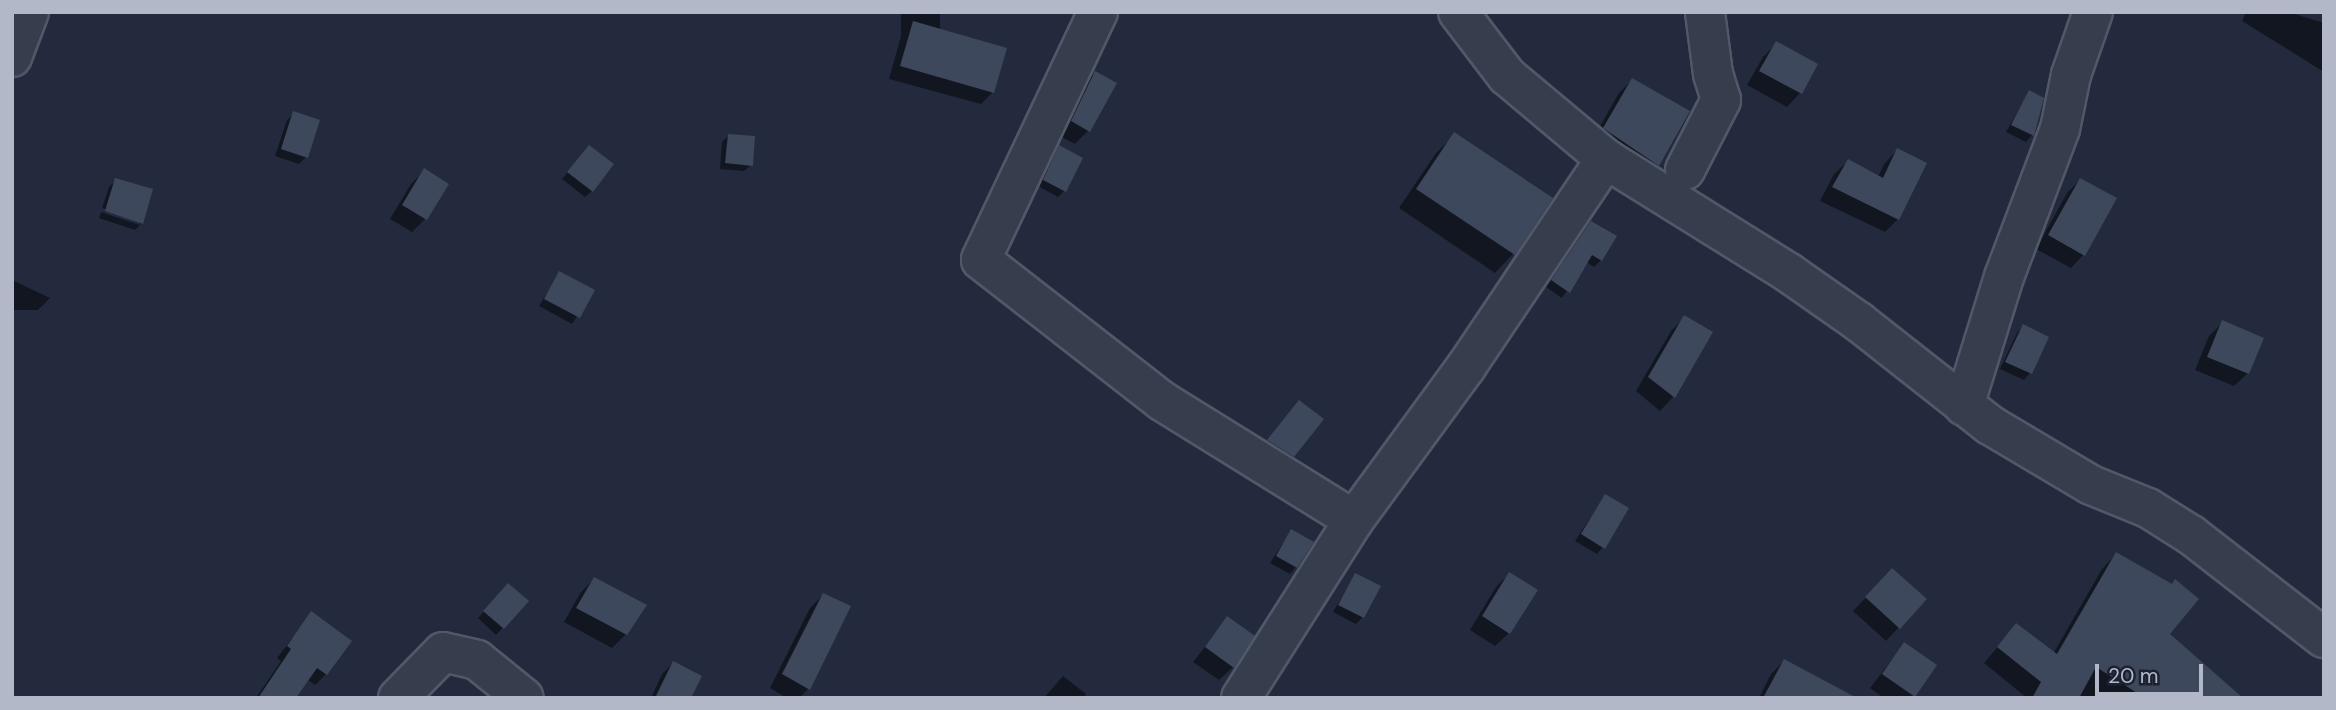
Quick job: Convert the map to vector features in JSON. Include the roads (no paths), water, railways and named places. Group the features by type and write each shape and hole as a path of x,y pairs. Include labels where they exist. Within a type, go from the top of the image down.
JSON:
{"street":[{"path":"12,57 29,12"},
{"path":"1098,12 981,260 1162,401 1354,520"},
{"path":"1458,12 1507,76 1606,159 1789,273 1859,322 1965,406 2049,462 2091,485 2148,508 2191,535 2324,638"},
{"path":"1685,170 1721,100 1713,74 1705,12"},
{"path":"1965,406 2004,277 2060,129 2071,75 2093,12"},
{"path":"1241,698 1354,520 1466,367 1606,159"},
{"path":"398,698 443,652 477,660 524,698"}]}
